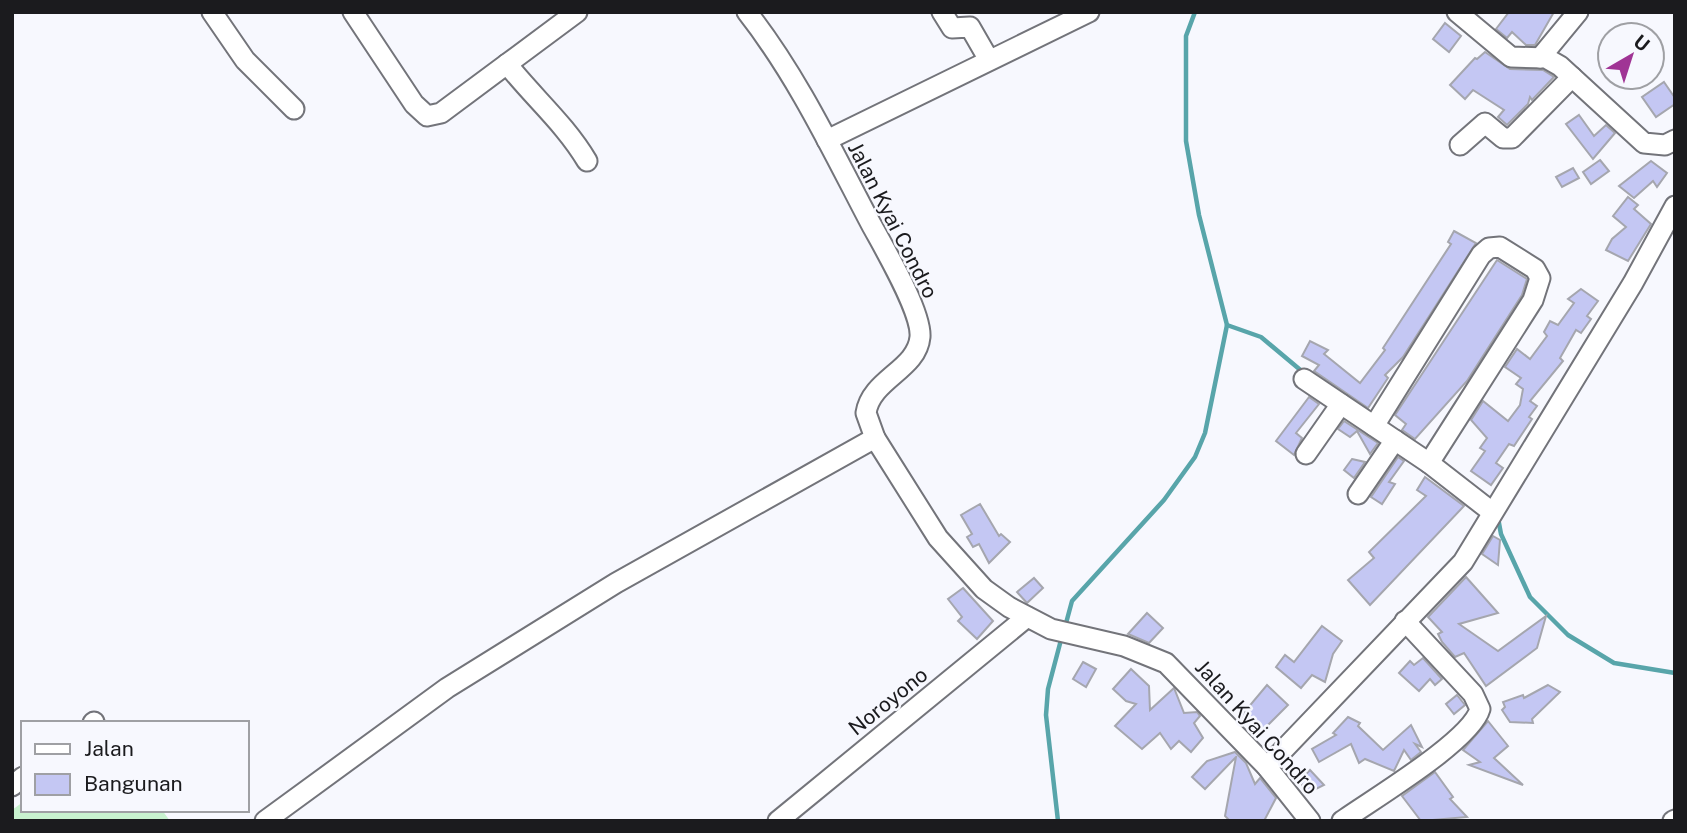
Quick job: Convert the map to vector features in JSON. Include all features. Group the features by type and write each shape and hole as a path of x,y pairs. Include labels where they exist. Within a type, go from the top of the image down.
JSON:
{"street":[{"path":"212,12 245,60 294,109"},
{"path":"353,12 414,104 427,116 441,113 577,12"},
{"name":"Jalan Kyai Condro","path":"747,12 782,61 827,140 890,259 920,333 916,350 880,384 869,400 866,413 875,438 939,538 958,563 984,589 1027,617 1051,629 1124,646 1166,663 1267,767 1310,821"},
{"path":"942,12 952,28 970,27 989,60"},
{"path":"827,140 1089,12"},
{"path":"1457,12 1511,57 1552,61 1644,143 1665,145 1675,140"},
{"path":"1540,58 1578,12"},
{"path":"507,64 548,112 569,131 587,161"},
{"path":"1460,145 1485,123 1503,138 1512,138 1572,77"},
{"path":"1267,767 1463,562 1673,214"},
{"path":"1377,423 1481,255 1489,248 1500,247 1535,269 1539,282 1533,300 1433,458"},
{"path":"1304,379 1341,404 1377,423 1395,440 1433,458 1494,508"},
{"path":"1306,454 1341,404"},
{"path":"265,821 447,688 616,583 875,438"},
{"path":"1358,494 1395,440"},
{"name":"Noroyono","path":"778,821 1027,617"},
{"path":"1342,821 1455,741 1477,719 1480,709 1473,694 1405,621"}],"green space":[{"path":"21,803 21,812 163,812 170,821 12,821 12,810"}],"building":[{"path":"1509,12 1554,12 1535,45 1526,45 1512,32 1507,38 1496,29"},
{"path":"1445,23 1461,36 1449,52 1433,39"},
{"path":"1485,52 1510,69 1543,70 1554,77 1532,100 1530,97 1528,104 1507,125 1498,117 1504,110 1473,90 1465,99 1450,85 1475,58"},
{"path":"1666,85 1675,98 1675,104 1656,117 1642,97 1651,91 1666,91"},
{"path":"1579,115 1594,136 1606,125 1615,133 1593,159 1566,124"},
{"path":"1600,160 1609,171 1591,184 1583,172"},
{"path":"1651,161 1667,173 1657,187 1653,181 1634,198 1619,186"},
{"path":"1573,168 1579,178 1562,187 1556,177"},
{"path":"1628,197 1638,205 1634,209 1651,224 1628,261 1606,250 1612,239 1626,227 1613,216"},
{"path":"1454,231 1476,243 1403,357 1385,375 1388,378 1368,408 1314,371 1319,365 1302,356 1310,341 1328,350 1324,354 1360,383 1385,350 1383,348 1451,244 1448,242"},
{"path":"1497,260 1527,279 1522,295 1467,381 1415,439 1402,430 1406,424 1395,415"},
{"path":"1581,289 1598,301 1587,316 1591,319 1581,333 1576,330 1560,358 1563,361 1530,401 1537,406 1529,417 1532,419 1514,446 1509,444 1496,463 1503,468 1491,485 1471,471 1485,451 1480,448 1487,438 1471,420 1483,401 1508,421 1520,405 1523,389 1516,384 1521,378 1505,367 1517,349 1530,359 1547,336 1544,332 1550,321 1558,325 1574,303 1568,299"},
{"path":"1309,397 1319,404 1296,433 1302,438 1294,455 1276,441"},
{"path":"1344,421 1378,443 1370,454 1357,431 1350,437 1338,429"},
{"path":"1398,457 1404,461 1389,482 1395,484 1382,504 1371,497"},
{"path":"1352,459 1365,462 1354,478 1344,470"},
{"path":"1425,477 1464,506 1370,605 1348,580 1374,558 1369,552 1426,496 1417,490"},
{"path":"980,504 999,536 1001,534 1010,542 989,563 979,544 973,547 967,537 972,534 961,515"},
{"path":"1493,536 1500,540 1498,565 1482,554"},
{"path":"1466,577 1498,613 1459,624 1498,651 1546,616 1537,648 1486,686 1464,653 1455,657 1442,642 1438,634 1442,632 1428,617"},
{"path":"1034,578 1043,588 1027,603 1017,592"},
{"path":"963,588 993,621 977,639 958,621 962,617 948,599"},
{"path":"1147,613 1163,628 1149,643 1128,634"},
{"path":"1322,626 1342,641 1333,654 1325,682 1312,675 1301,688 1276,667 1285,655 1294,662"},
{"path":"1423,658 1442,679 1435,685 1430,679 1419,691 1399,673 1410,661 1414,665"},
{"path":"1083,662 1096,669 1086,687 1073,679"},
{"path":"1131,669 1149,686 1150,710 1174,688 1184,713 1197,712 1200,716 1194,723 1203,738 1191,752 1179,741 1171,749 1160,733 1142,749 1115,726 1136,704 1126,701 1113,689"},
{"path":"1267,685 1288,705 1261,732 1241,716"},
{"path":"1548,685 1560,692 1532,719 1533,723 1510,722 1502,710 1505,707 1503,702 1523,695 1524,698"},
{"path":"1457,695 1465,705 1454,714 1446,704"},
{"path":"1348,717 1360,723 1358,726 1383,750 1411,725 1422,747 1415,744 1421,752 1411,760 1404,750 1394,771 1365,759 1359,763 1351,744 1319,762 1312,749 1336,735 1333,733"},
{"path":"1488,721 1508,746 1494,758 1523,785 1469,765 1480,762 1463,750"},
{"path":"1235,752 1246,763 1255,784 1260,778 1276,798 1264,821 1230,821 1225,816 1236,757 1205,789 1192,777 1207,761"},
{"path":"1310,770 1324,785 1306,794 1300,780"},
{"path":"1435,772 1453,797 1450,799 1467,817 1421,821 1402,796"}],"waterway":[{"path":"1065,627 1072,601 1164,500 1195,457 1205,433 1227,325 1199,215 1186,141 1186,36 1195,12"},
{"path":"1227,325 1261,337 1304,373"},
{"path":"1498,518 1501,534 1530,597 1568,635 1614,663 1675,673"},
{"path":"1058,821 1046,715 1048,689 1062,636"}]}
